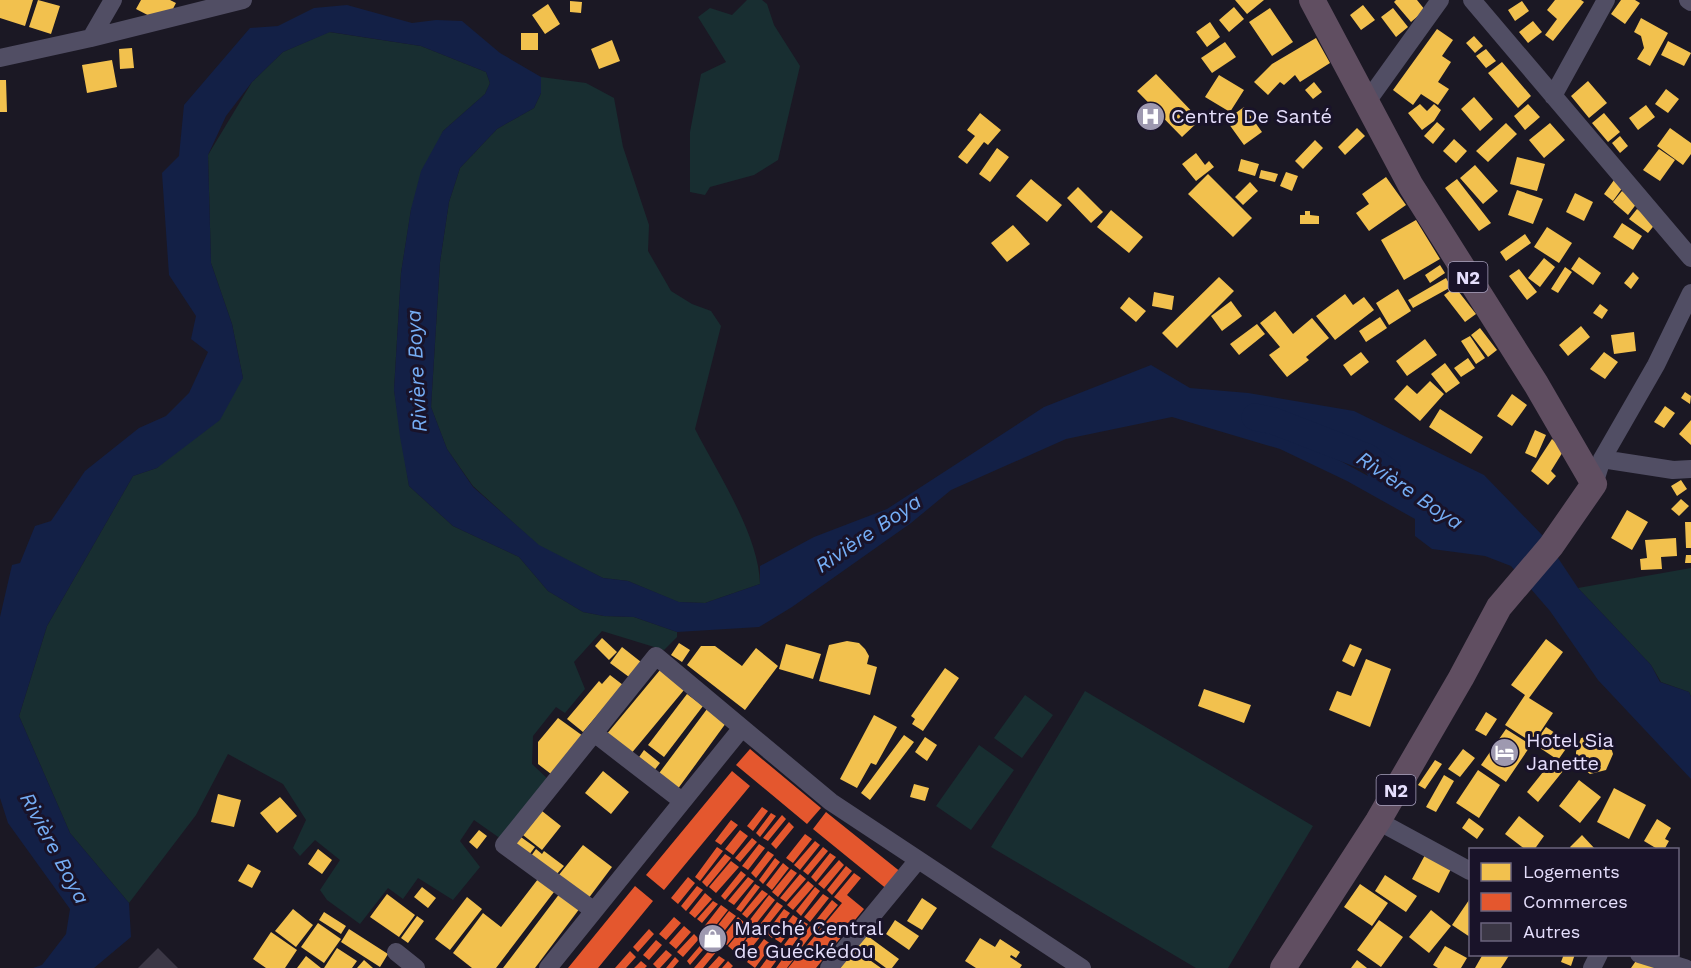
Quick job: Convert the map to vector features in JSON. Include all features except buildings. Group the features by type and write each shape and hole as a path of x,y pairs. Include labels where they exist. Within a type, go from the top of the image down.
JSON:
{"highway":[{"name":"N2","path":"1283,968 1378,821 1461,678 1499,607 1551,546 1594,484 1536,384 1411,186 1312,0"}],"street":[{"path":"92,38 113,0"},
{"path":"0,58 92,38 243,0"},
{"path":"1366,102 1440,0"},
{"path":"1472,0 1691,258"},
{"path":"1553,96 1606,0"},
{"path":"1594,484 1602,459 1656,365 1691,293"},
{"path":"1602,459 1673,470 1691,469"},
{"path":"593,910 504,845 656,657 831,802 1075,966"},
{"path":"548,968 741,729"},
{"path":"594,733 682,801"},
{"path":"1378,821 1469,871"},
{"path":"829,968 918,860"},
{"path":"396,952 416,968"},
{"path":"1643,956 1660,964 1685,968"}],"green space":[{"path":"747,0 762,0 767,4 774,25 800,66 778,160 754,175 710,187 705,195 690,192 690,132 701,74 726,62 698,17 710,8 732,15"},
{"path":"329,32 421,46 486,72 490,83 485,94 443,131 411,210 401,273 394,390 409,486 453,526 519,557 548,591 583,612 604,616 634,617 677,632 677,637 664,650 602,631 574,662 585,689 565,713 556,707 533,736 532,764 550,781 501,839 474,820 460,841 480,867 453,900 418,878 403,899 388,888 360,924 327,900 320,890 340,860 315,840 300,856 293,848 306,820 283,784 228,754 196,815 129,903 70,833 19,716 47,626 133,476 157,468 243,378 232,324 211,263 208,155 252,82 283,52"},
{"path":"541,77 586,83 614,98 623,147 649,225 648,251 671,291 692,304 711,311 721,326 695,429 745,525 753,545 760,584 705,603 678,602 628,581 603,578 539,546 473,486 447,449 431,407 440,262 449,202 460,168 497,129 534,108 541,93"},
{"path":"1691,568 1691,697 1689,692 1661,682 1651,665 1578,588"},
{"path":"1085,691 1313,826 1228,968 1196,968 991,847"},
{"path":"1025,695 1053,715 1022,758 994,738"},
{"path":"979,745 1014,770 971,830 936,806"}],"water":[{"path":"347,5 412,23 436,20 462,21 500,53 541,77 541,93 534,108 497,129 460,168 449,202 440,262 431,407 447,449 473,487 539,545 603,578 628,581 679,602 705,603 760,584 760,566 814,537 887,509 1044,407 1151,365 1190,388 1248,393 1354,411 1484,475 1544,537 1578,588 1651,665 1660,682 1689,692 1691,697 1691,779 1598,680 1550,611 1511,566 1485,556 1432,549 1415,536 1415,519 1347,481 1280,449 1172,417 1066,439 951,490 911,523 792,607 759,627 677,632 634,617 604,616 583,612 548,591 519,557 453,526 409,486 400,437 394,390 401,273 411,209 421,171 443,131 485,94 490,83 486,72 421,46 330,32 283,52 252,82 226,116 208,155 211,263 232,324 243,378 220,420 157,468 133,476 47,626 19,716 70,833 129,903 131,937 94,968 33,968 42,965 66,934 70,909 8,823 0,798 0,617 12,565 20,563 35,526 51,521 85,471 139,428 166,416 189,393 208,352 191,339 196,316 169,275 162,173 179,156 184,105 250,28 278,26 314,8","holes":["1291,427 1343,436 1353,447 1368,476 1291,434 1288,430"]}],"waterway":[{"name":"Rivière Boya","path":"1255,417 1274,421 1367,457 1388,472"}],"place":[{"name":"Centre De Santé","path":"1150,116"},
{"name":"Hotel Sia Janette","path":"1505,752"},
{"name":"Marché Central de Guéckédou","path":"713,939"}]}
